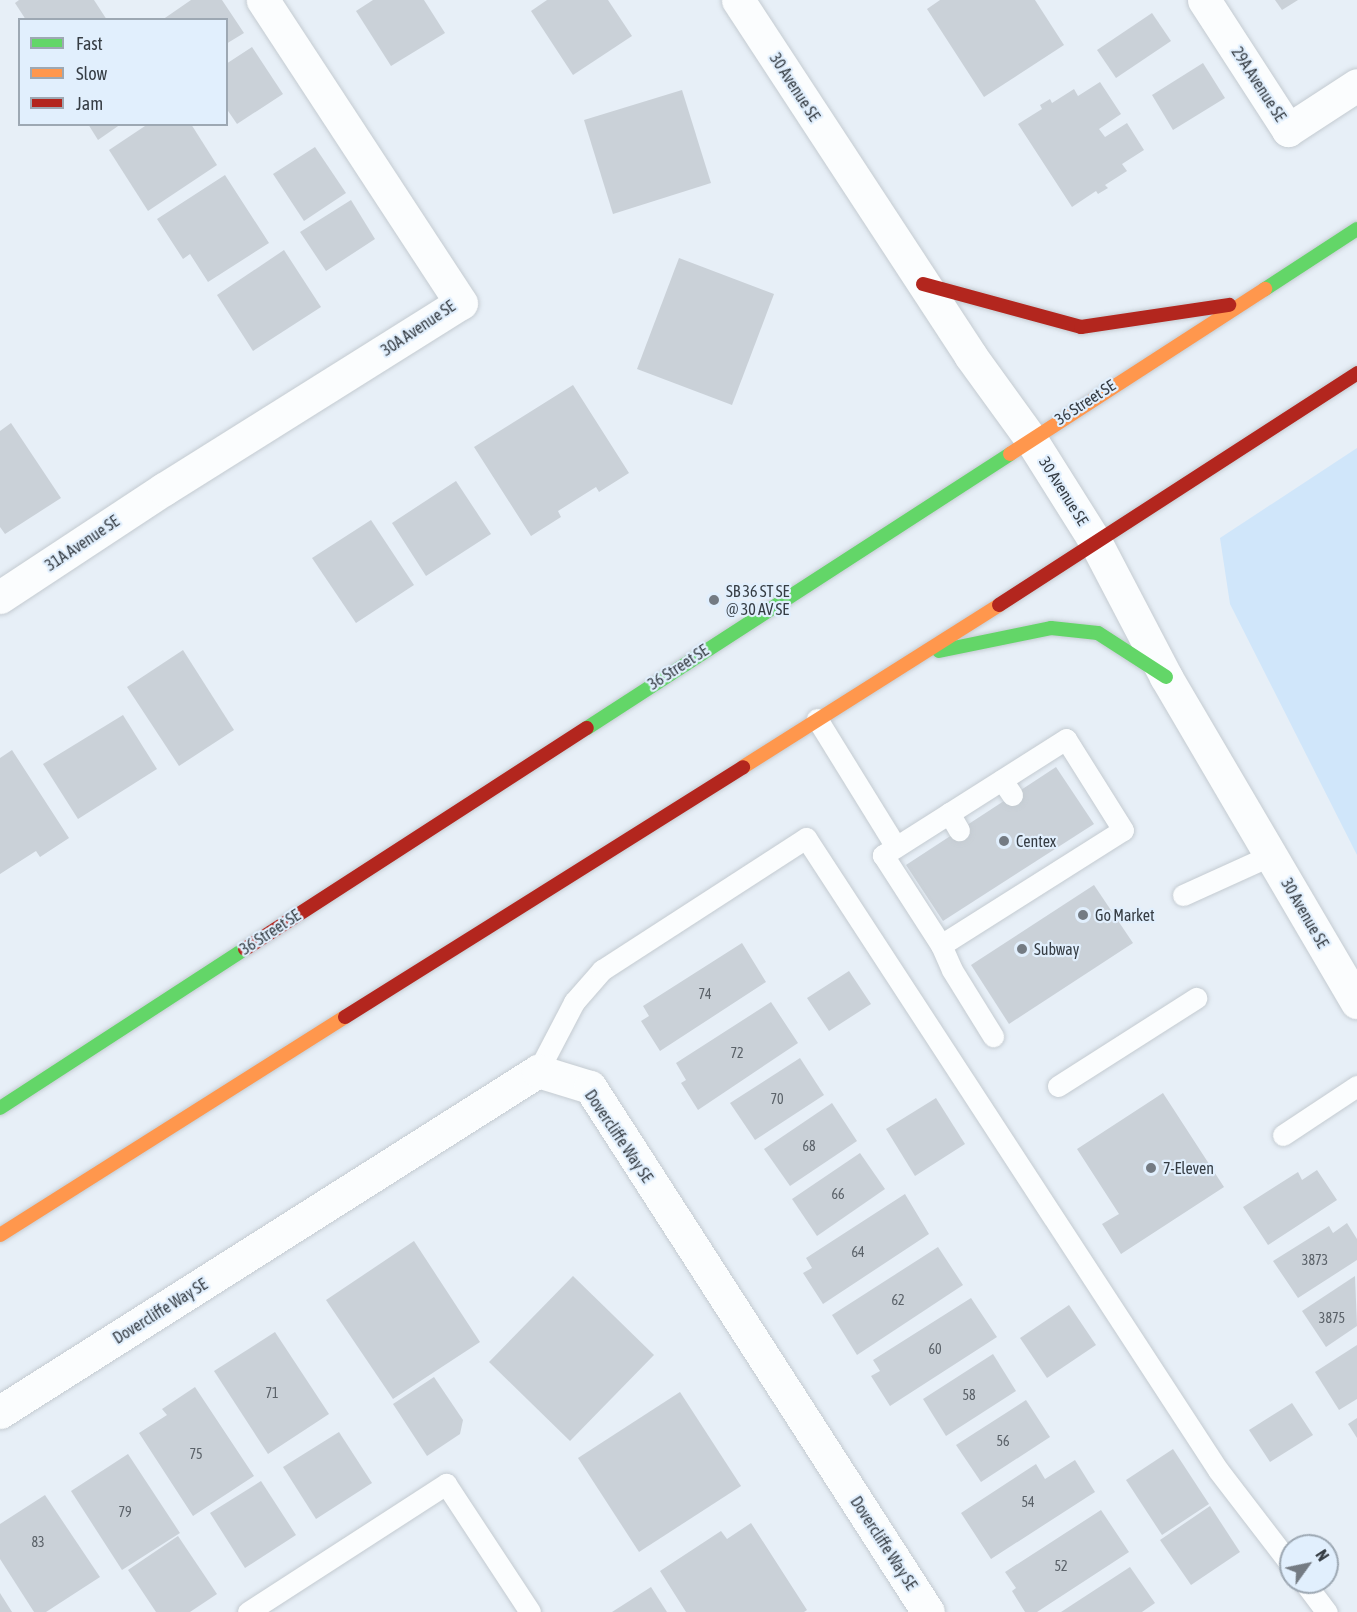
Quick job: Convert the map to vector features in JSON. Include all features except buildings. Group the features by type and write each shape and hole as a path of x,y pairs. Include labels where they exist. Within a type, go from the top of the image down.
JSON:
{"main road":[{"name":"36 Street SE","path":"0,1108 1030,438 1357,229"},
{"path":"923,284 1081,327 1240,303"},
{"path":"0,1234 1096,543 1357,373"},
{"path":"917,656 1051,628 1098,633 1166,677"}],"street":[{"name":"30A Avenue SE","path":"164,489 461,303 263,0"},
{"name":"30 Avenue SE","path":"738,0 970,356 1030,438 1096,543 1166,677 1357,1002"},
{"name":"29A Avenue SE","path":"1204,0 1288,130 1357,85"},
{"name":"31A Avenue SE","path":"0,597 164,489"},
{"name":"Dovercliffe Way SE","path":"0,1412 538,1071 590,1088 928,1612"}],"lane":[{"path":"817,719 896,847"},
{"path":"941,945 1001,896 1055,861 1123,830 1066,739 1007,788 954,822 883,855 941,945 952,970 993,1036"},
{"path":"538,1071 574,1002 602,970 806,838 1218,1470 1279,1549"},
{"path":"1183,895 1271,855"},
{"path":"1058,1086 1196,998"},
{"path":"1283,1135 1357,1086"},
{"path":"248,1612 446,1484 530,1612"},
{"path":"1313,1594 1327,1612"}],"shaded area":[{"path":"1357,448 1357,855 1230,604 1220,538"}],"traffic: fast":[{"path":"1265,289 1357,229"},
{"path":"587,728 1010,454"},
{"path":"939,651 1051,628 1098,633 1166,677"},
{"path":"0,1108 245,949"}],"traffic: slow":[{"path":"1010,454 1265,289"},
{"path":"743,767 999,605"},
{"path":"0,1235 345,1017"}],"traffic: jam":[{"path":"923,284 1081,327 1229,305"},
{"path":"999,605 1357,373"},
{"path":"245,949 587,728"},
{"path":"345,1017 743,767"}],"place":[{"name":"SB 36 ST SE @ 30 AV SE","path":"714,600"},
{"name":"Centex","path":"1004,841"},
{"name":"Go Market","path":"1083,915"},
{"name":"Subway","path":"1022,949"},
{"name":"7-Eleven","path":"1151,1168"}]}
